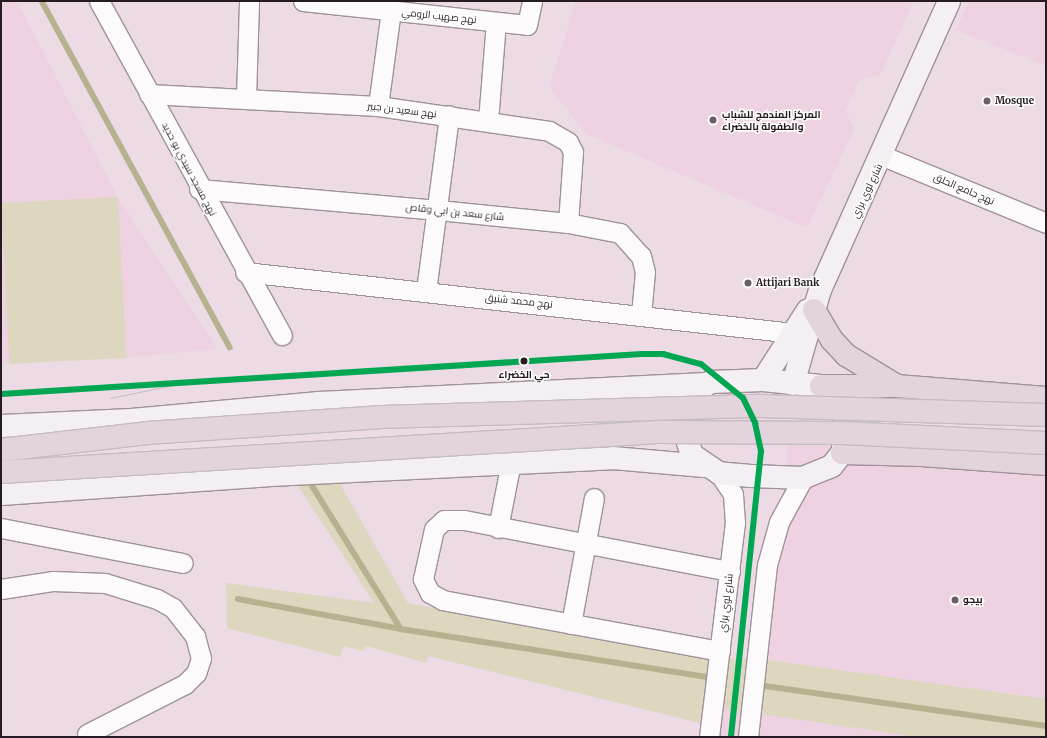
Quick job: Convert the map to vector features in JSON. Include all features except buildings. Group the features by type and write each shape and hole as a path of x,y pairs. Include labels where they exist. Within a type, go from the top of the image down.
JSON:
{"highway":[{"path":"817,300 832,340 846,355 897,386"},
{"path":"821,386 897,386 1046,398"},
{"path":"1,450 147,433 382,417 760,406 1046,415"},
{"path":"1,472 157,460 658,432 843,433 1046,443"},
{"path":"842,453 921,454 1046,464"}],"street":[{"name":"نهج مسجد سيدي بو حديد","path":"100,1 199,189 282,335"},
{"path":"246,98 249,1"},
{"name":"نهج صهيب الرومي","path":"303,1 347,3 391,10 437,8 496,22 527,25 532,1"},
{"name":"شارع لوي براي","path":"793,384 817,300 883,156 949,1"},
{"path":"378,106 391,10"},
{"path":"488,121 496,22"},
{"name":"نهج سعيد بن جبير","path":"149,94 378,106 488,121 549,132 568,142 574,166 568,224"},
{"path":"426,291 438,210 449,116"},
{"name":"نهج جامع الحلق","path":"883,156 1046,223"},
{"name":"شارع سعد بن ابي وقاص","path":"199,189 438,210 568,224 620,233 634,244 641,256 644,272 641,314"},
{"name":"نهج محمد شنيق","path":"245,272 641,314 793,333"},
{"path":"763,380 793,333 817,300"},
{"path":"1,426 131,420 319,403 763,380 821,386 842,408 847,423 842,453 832,466 803,478 612,458 511,462 1,494"},
{"path":"706,384 693,394 682,424 684,441 711,469"},
{"path":"498,528 511,462"},
{"name":"شارع لوي براي","path":"709,737 735,523 733,494 711,469"},
{"path":"748,737 766,565 780,522 803,478"},
{"path":"570,624 594,498"},
{"path":"720,651 443,600 430,593 423,579 434,529 444,520 498,528 730,571"},
{"path":"1,528 182,563"},
{"path":"1,589 53,581 105,583 158,599 173,608 196,636 201,658 196,673 185,684 87,734"}],"shaded area":[{"path":"1,1 17,1 118,197 217,349 126,358 1,363"},
{"name":"المركز المندمج للشباب والطفولة بالخضراء","path":"576,1 914,1 880,75 860,79 845,111 855,128 807,228 587,134 549,87"},
{"path":"969,1 1046,1 1046,66 956,30"},
{"path":"118,197 126,358 10,364 1,203"},
{"path":"789,434 1046,443 1046,699 768,660"},
{"path":"331,468 408,603 709,658 768,660 1046,699 1046,737 917,737 706,706 704,724 428,656 426,663 366,646 363,651 344,646 340,657 227,628 226,583 374,603 289,472"},
{"path":"706,706 762,714 917,737 702,737"}],"waterway":[{"path":"42,1 230,347"},
{"path":"310,482 401,629"},
{"path":"238,599 401,629 708,677"},
{"path":"765,686 1046,726"}],"tram line":[{"path":"110,398 184,383"}],"transit line":[{"path":"1,394 642,354 663,354 701,364 743,398 755,423 761,451 731,737"}],"place":[{"name":"Mosque","path":"987,101"},
{"name":"المركز المندمج للشباب والطفولة بالخضراء","path":"713,120"},
{"name":"Attijari Bank","path":"748,283"},
{"name":"حي الخضراء","path":"524,361"},
{"name":"بيجو","path":"955,600"}]}
